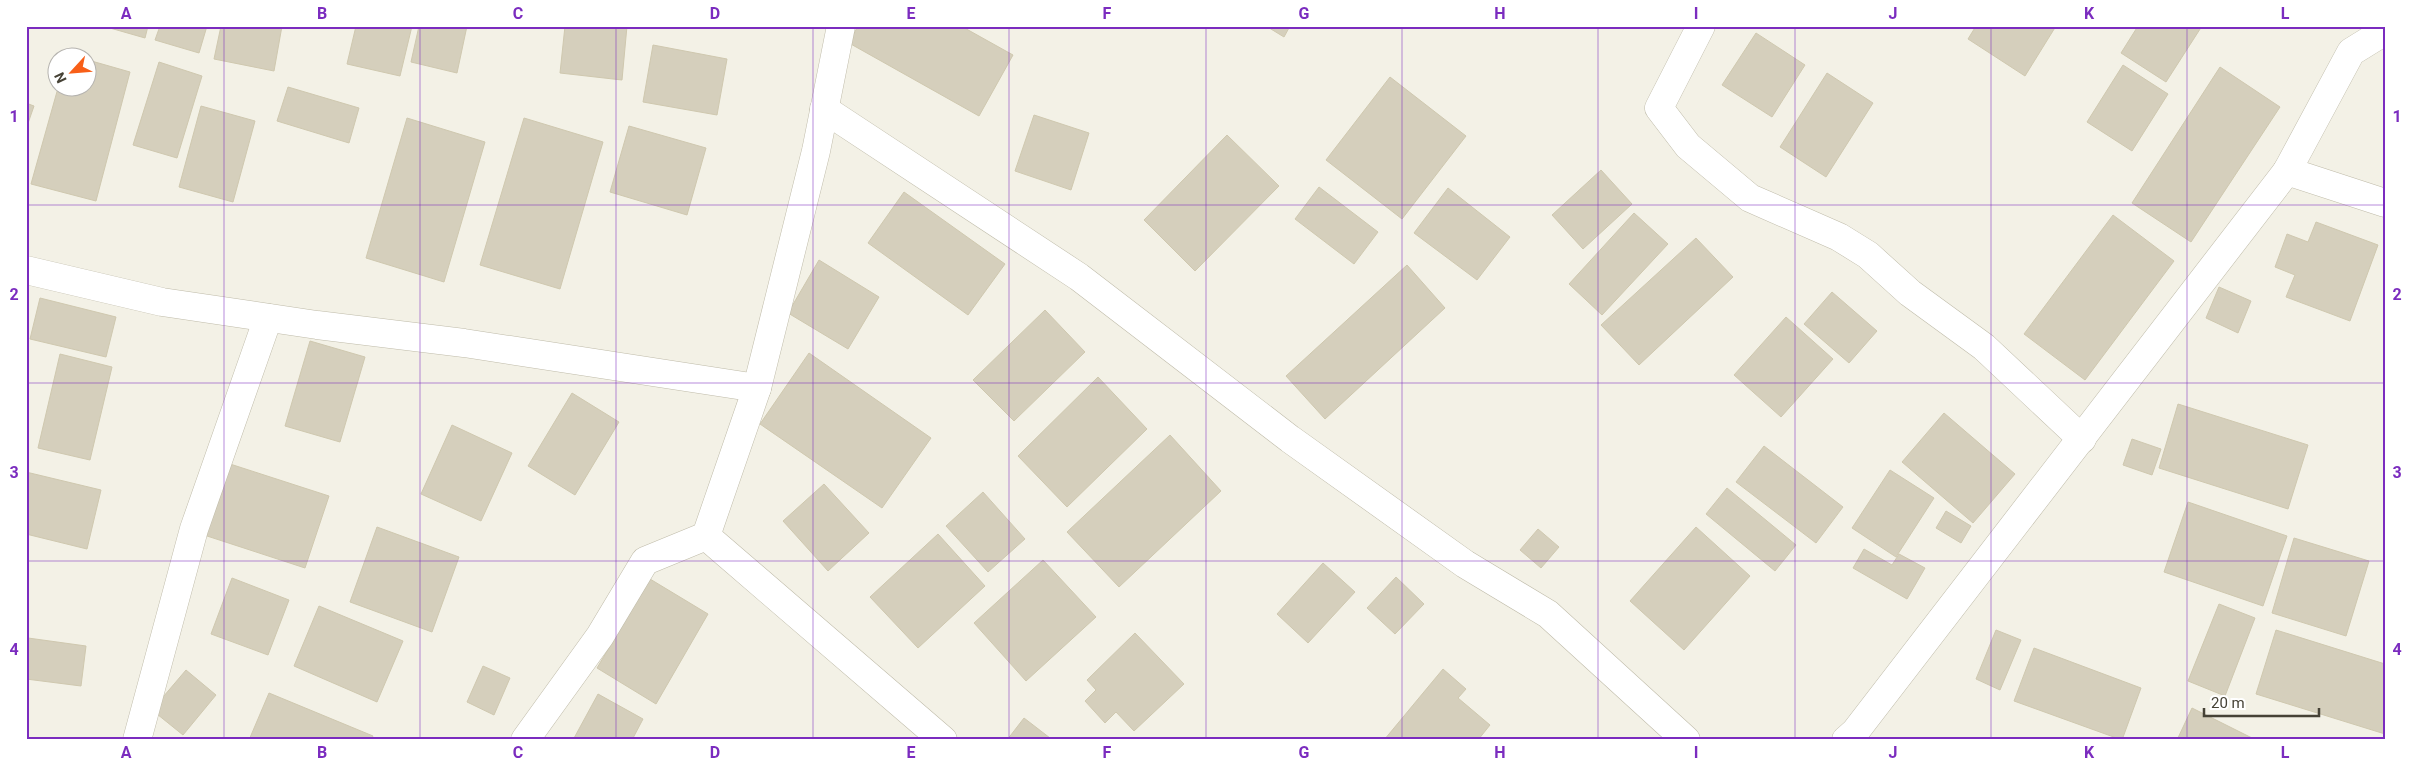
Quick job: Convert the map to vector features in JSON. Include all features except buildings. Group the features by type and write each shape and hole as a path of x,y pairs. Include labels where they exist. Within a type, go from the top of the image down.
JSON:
{"street":[{"path":"525,740 600,636 645,561 706,536 757,388 816,151 841,26"},
{"path":"1701,26 1658,108 1688,146 1750,198 1839,237 1868,255 1910,293 1984,347 2082,439"},
{"path":"1846,740 1855,732 2287,171 2352,52 2385,32"},
{"path":"824,109 1079,277 1290,438 1465,564 1548,614 1686,740"},
{"path":"2287,171 2385,203"},
{"path":"26,270 162,302 268,318 464,343 757,388"},
{"path":"137,740 194,529 268,318"},
{"path":"706,536 943,740"}]}
